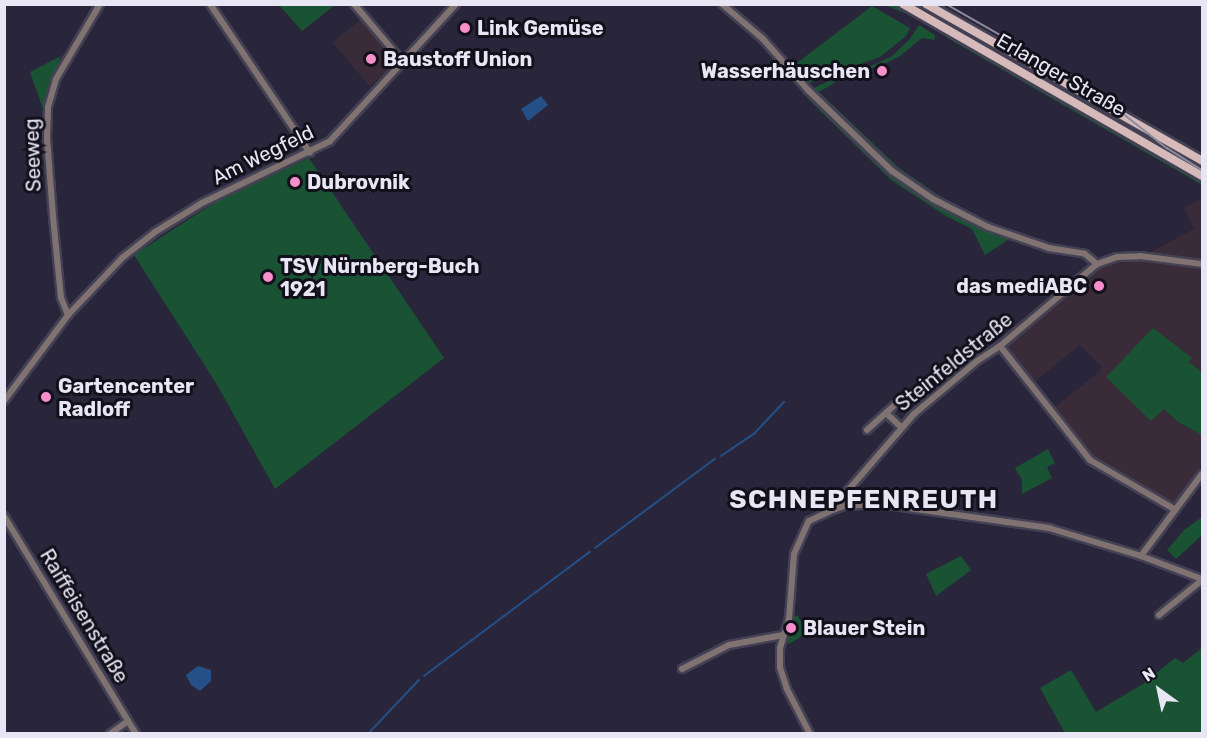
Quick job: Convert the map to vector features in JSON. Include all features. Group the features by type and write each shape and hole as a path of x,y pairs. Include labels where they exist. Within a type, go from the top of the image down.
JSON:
{"main road":[{"name":"Erlanger Straße","path":"903,4 1203,176"},
{"name":"Erlanger Straße","path":"926,4 1203,161"}],"street":[{"name":"Seeweg","path":"68,315 62,303 53,216 47,138 48,107 56,79 65,61 100,4"},
{"path":"210,4 310,153"},
{"path":"354,4 402,61"},
{"name":"Am Wegfeld","path":"4,401 68,315 111,267 164,226 236,185 310,153 339,132 456,4"},
{"path":"722,4 763,39 808,90 892,171 933,199 988,227 1049,248 1085,254 1097,264"},
{"name":"Steinfeldstraße","path":"844,506 844,495 901,427 930,400 1000,346 1097,264 1114,258 1167,258 1203,264"},
{"path":"1000,346 1090,460 1176,510"},
{"name":"Steinfeldstraße","path":"867,430 896,405"},
{"name":"Steinfeldstraße","path":"886,413 901,427"},
{"path":"1141,556 1203,474"},
{"path":"810,734 787,689 780,667 783,635 789,619 794,554 809,521 844,506 880,504 1049,528 1141,556 1203,580"},
{"name":"Raiffeisenstraße","path":"4,516 135,734"},
{"path":"1159,615 1203,580"},
{"path":"682,669 729,645 783,635"},
{"path":"110,734 128,721"}],"shaded area":[{"path":"362,18 399,62 370,86 333,42"},
{"path":"1202,198 1202,372 1189,362 1151,421 1164,409 1178,422 1202,435 1202,465 1170,508 1098,469 1033,391 1004,346 1100,264 1114,258 1143,256 1194,229 1184,208","holes":["1080,345 1101,366 1099,372 1055,407 1035,381"]}],"green space":[{"path":"279,5 335,5 302,31"},
{"path":"885,5 896,5 1017,72 1202,180 1202,185 949,39 924,21"},
{"path":"932,5 940,5 1188,145 1202,154 1202,159"},
{"path":"872,6 910,28 906,36 880,57 809,83 793,66"},
{"path":"919,25 935,35 935,40 922,38 900,56 880,66 838,76 871,66 892,56 909,40"},
{"path":"61,56 43,109 30,72"},
{"path":"829,81 836,82 819,92 899,168 941,197 982,219 1018,233 985,255 972,229 946,216 891,180 807,98 814,88"},
{"path":"309,158 444,358 275,489 216,383 134,255 220,199"},
{"path":"1153,328 1192,358 1189,362 1202,372 1202,435 1178,422 1164,409 1151,421 1106,377"},
{"path":"1048,449 1055,463 1047,467 1052,478 1022,494 1022,480 1015,468"},
{"path":"1202,517 1202,535 1176,559 1167,550 1184,530"},
{"path":"961,556 971,570 936,596 926,574"},
{"path":"793,616 798,616 805,630 802,636 789,644 785,640"},
{"path":"1202,648 1202,733 1065,733 1040,688 1071,670 1096,712 1143,684 1175,658 1183,663"}],"water":[{"path":"541,96 548,105 528,121 521,109"},
{"path":"198,666 211,670 211,681 200,691 191,685 186,675"}],"waterway":[{"path":"721,456 754,434 784,402"},
{"path":"595,548 715,459"},
{"path":"424,676 590,552"},
{"path":"368,734 419,680"}],"tram line":[{"path":"946,4 1083,82 1167,148 1202,170"}],"place":[{"name":"Link Gemüse","path":"465,28"},
{"name":"Baustoff Union","path":"371,59"},
{"name":"Wasserhäuschen","path":"882,71"},
{"name":"Dubrovnik","path":"295,182"},
{"name":"TSV Nürnberg-Buch 1921","path":"268,277"},
{"name":"das mediABC","path":"1099,286"},
{"name":"Gartencenter Radloff","path":"46,397"},
{"name":"Blauer Stein","path":"791,628"}],"district":[{"name":"SCHNEPFENREUTH","path":"864,500"}]}
